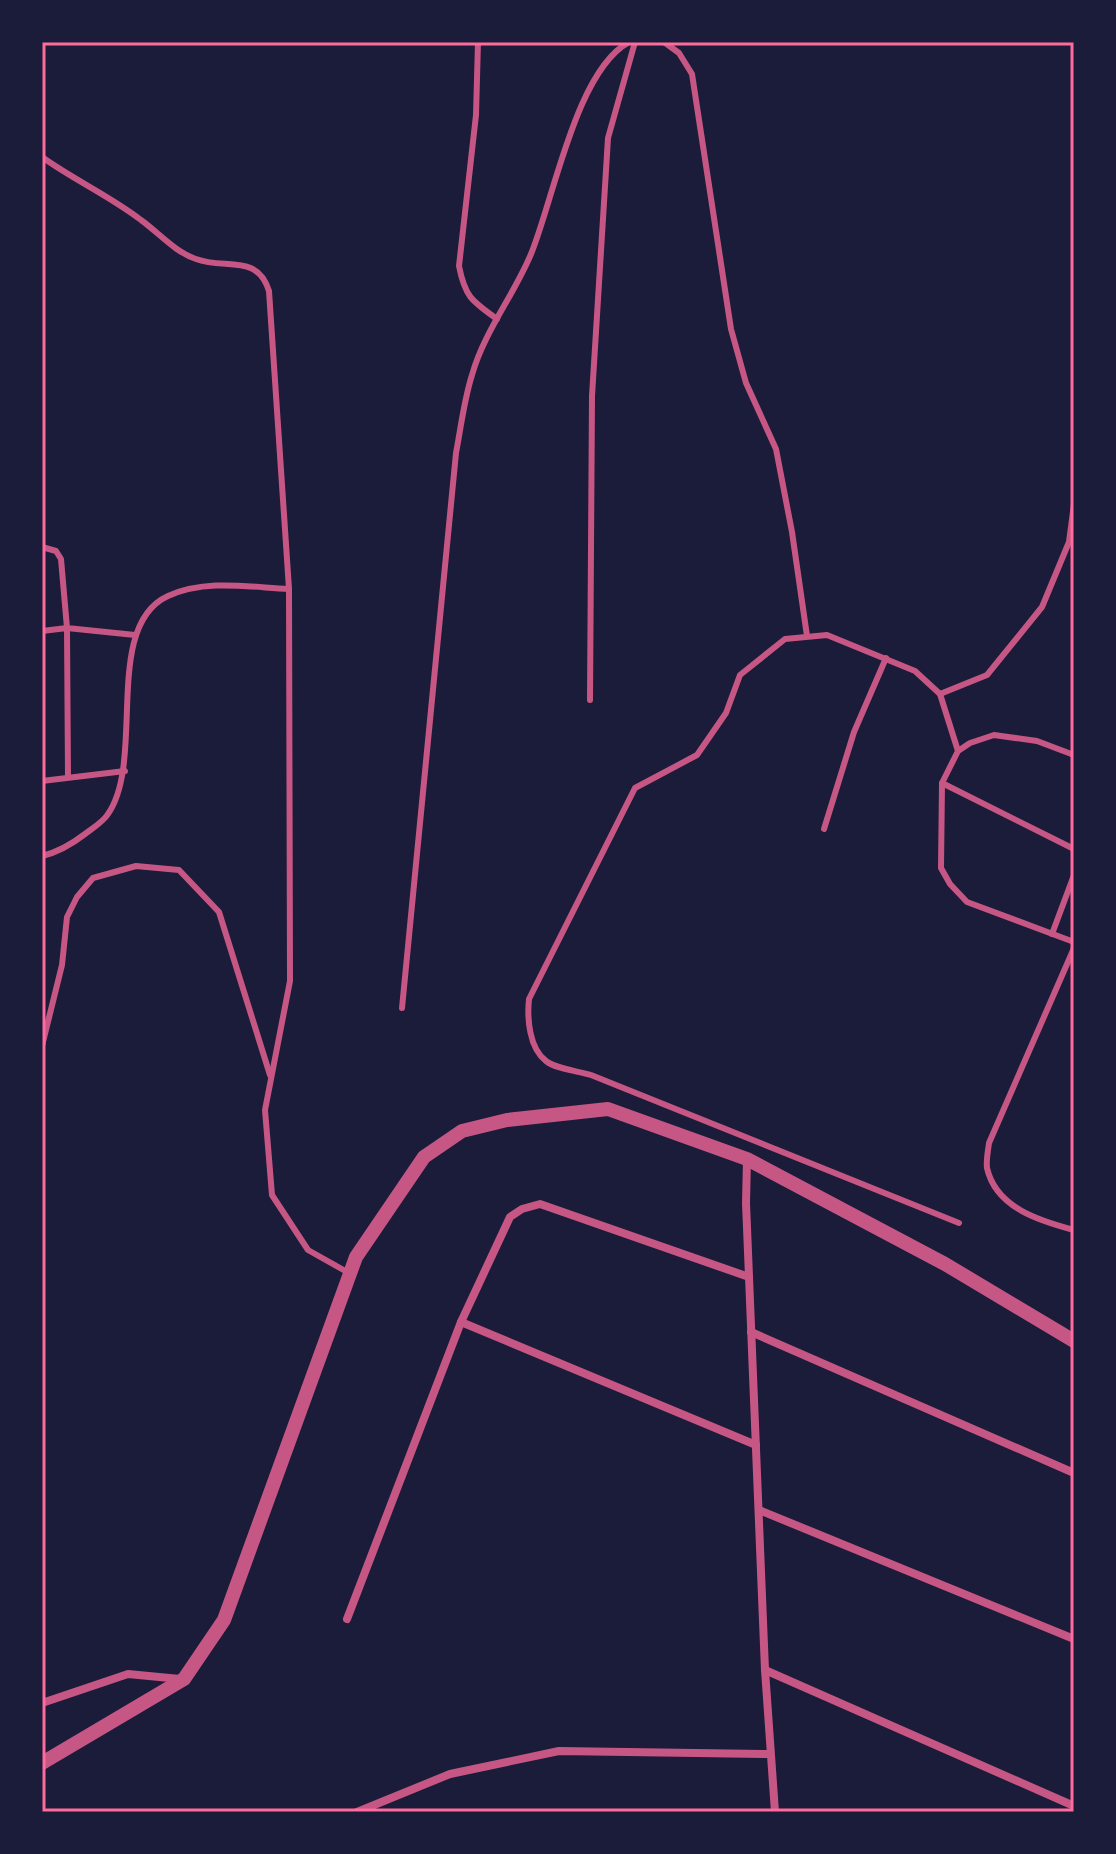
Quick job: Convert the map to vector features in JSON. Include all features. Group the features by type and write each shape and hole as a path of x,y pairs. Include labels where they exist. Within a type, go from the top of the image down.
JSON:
{"street":[{"path":"42,1763 184,1679 224,1620 356,1257 424,1157 462,1131 507,1120 608,1109 747,1159 945,1264 1074,1341"},
{"path":"747,1159 746,1203 765,1670 775,1812"},
{"path":"347,1619 461,1322 510,1217 522,1209 540,1204 749,1277"},
{"path":"461,1322 756,1445"},
{"path":"751,1332 1074,1473"},
{"path":"759,1510 1074,1639"},
{"path":"765,1670 1074,1806"},
{"path":"42,1703 128,1674 184,1679"},
{"path":"357,1812 450,1774 559,1751 770,1754"}],"lane":[{"path":"478,42 476,115 459,266 464,290 472,302 497,319"},
{"path":"402,1008 456,453 472,373 531,254 583,102 597,74 615,50 632,42"},
{"path":"590,700 592,396 608,138 632,42"},
{"path":"664,42 679,53 692,74 731,329 746,383 776,449 807,636"},
{"path":"42,157 140,219 173,246 197,260 251,267 265,278 269,291 289,589 290,981 265,1110 272,1195 308,1250 350,1274"},
{"path":"940,694 987,675 1042,607 1069,542 1074,504"},
{"path":"42,547 56,551 61,559 67,628 68,777"},
{"path":"42,856 73,843 109,813 125,771 129,667 135,635 147,615 166,597 211,584 289,589"},
{"path":"42,631 67,628 135,635"},
{"path":"958,751 940,694 915,671 827,635 785,639 740,675 726,713 697,755 635,788 529,999 527,1019 537,1050 547,1062 591,1075 959,1223"},
{"path":"824,829 854,732 886,658"},
{"path":"1074,755 1037,741 994,735 970,743 958,751 942,783 941,868 950,884 967,902 1074,945 989,1143 986,1166 995,1188 1016,1209 1046,1223 1074,1230"},
{"path":"42,781 125,771"},
{"path":"942,783 1074,849"},
{"path":"42,1046 62,965 67,917 77,897 93,878 136,866 179,870 219,912 271,1079"},
{"path":"1052,934 1074,875"}]}
